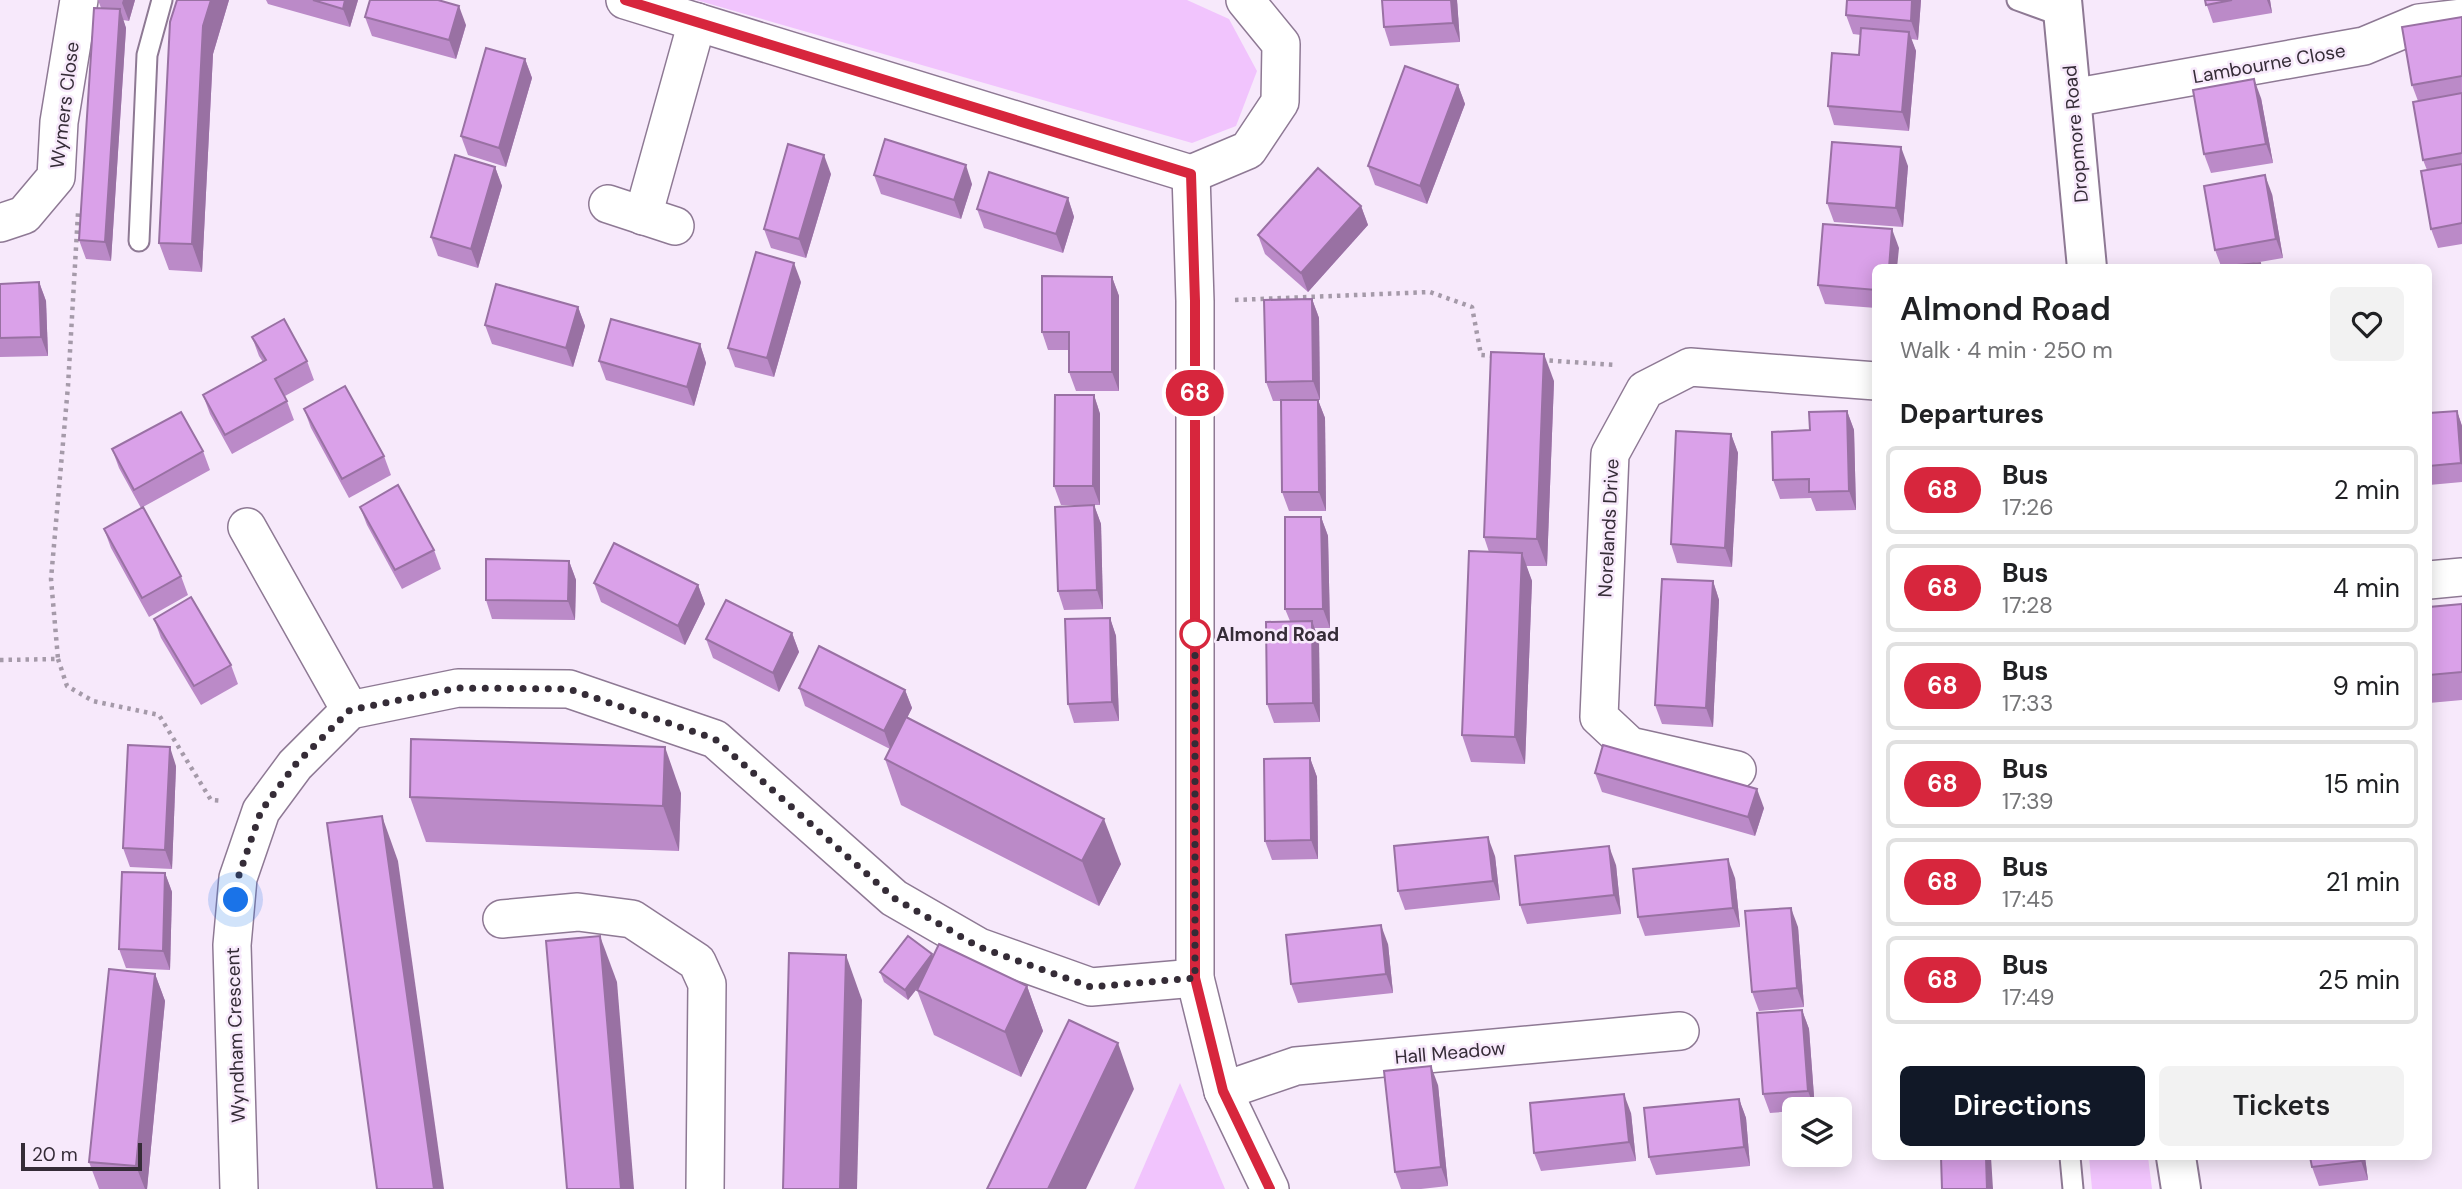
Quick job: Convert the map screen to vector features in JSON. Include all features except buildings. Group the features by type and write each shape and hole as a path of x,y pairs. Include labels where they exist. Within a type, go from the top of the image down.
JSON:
{"street":[{"name":"Wymers Close","path":"0,223 24,215 56,177 58,122 79,0"},
{"path":"625,0 1191,174 1248,150 1280,102 1281,44 1245,0"},
{"name":"Dropmore Road","path":"2063,8 2087,264"},
{"name":"Lambourne Close","path":"2072,98 2364,46 2418,23 2462,18"},
{"path":"608,204 659,221 697,22"},
{"path":"1191,174 1195,301 1195,978 1223,1091 1270,1189"},
{"path":"1645,390 1690,367 1872,382"},
{"name":"Norelands Drive","path":"1645,390 1610,454 1599,717 1630,746 1737,770"},
{"path":"247,527 350,710 458,688 569,689 715,739 894,898 979,947 1091,987 1195,978"},
{"path":"2432,580 2462,577"},
{"name":"Wyndham Crescent","path":"239,1189 232,945 238,878 261,811 295,765 350,710"},
{"path":"502,919 578,912 632,919 697,962 707,984 705,1189"},
{"name":"Hall Meadow","path":"1223,1091 1296,1066 1680,1031"},
{"path":"2176,1160 2181,1189"}],"lane":[{"path":"139,242 148,55 162,0"},
{"path":"2017,0 2063,8"},
{"path":"2070,1160 2073,1189"}],"path":[{"path":"78,200 68,386 51,579 58,659 67,686 93,701 159,715 211,800 243,803 261,811"},
{"path":"1195,301 1430,292 1472,307 1481,355 1494,356"},
{"path":"1535,359 1630,366 1645,390"},
{"path":"0,660 58,659"}],"shaded area":[{"path":"696,0 1187,0 1229,19 1257,71 1236,126 1192,143"},
{"path":"1180,1083 1225,1189 1134,1189"},
{"path":"2089,1160 2148,1160 2152,1189 2092,1189"}],"bus line":[{"name":"68","path":"625,0 1191,174 1195,301 1195,978 1223,1091 1270,1189"}],"place":[{"name":"Almond Road","path":"1195,634"}],"route":[{"path":"236,900 238,878 261,811 295,765 350,710 458,688 569,689 715,739 894,898 979,947 1091,987 1195,978 1195,626 1195,634"}]}
